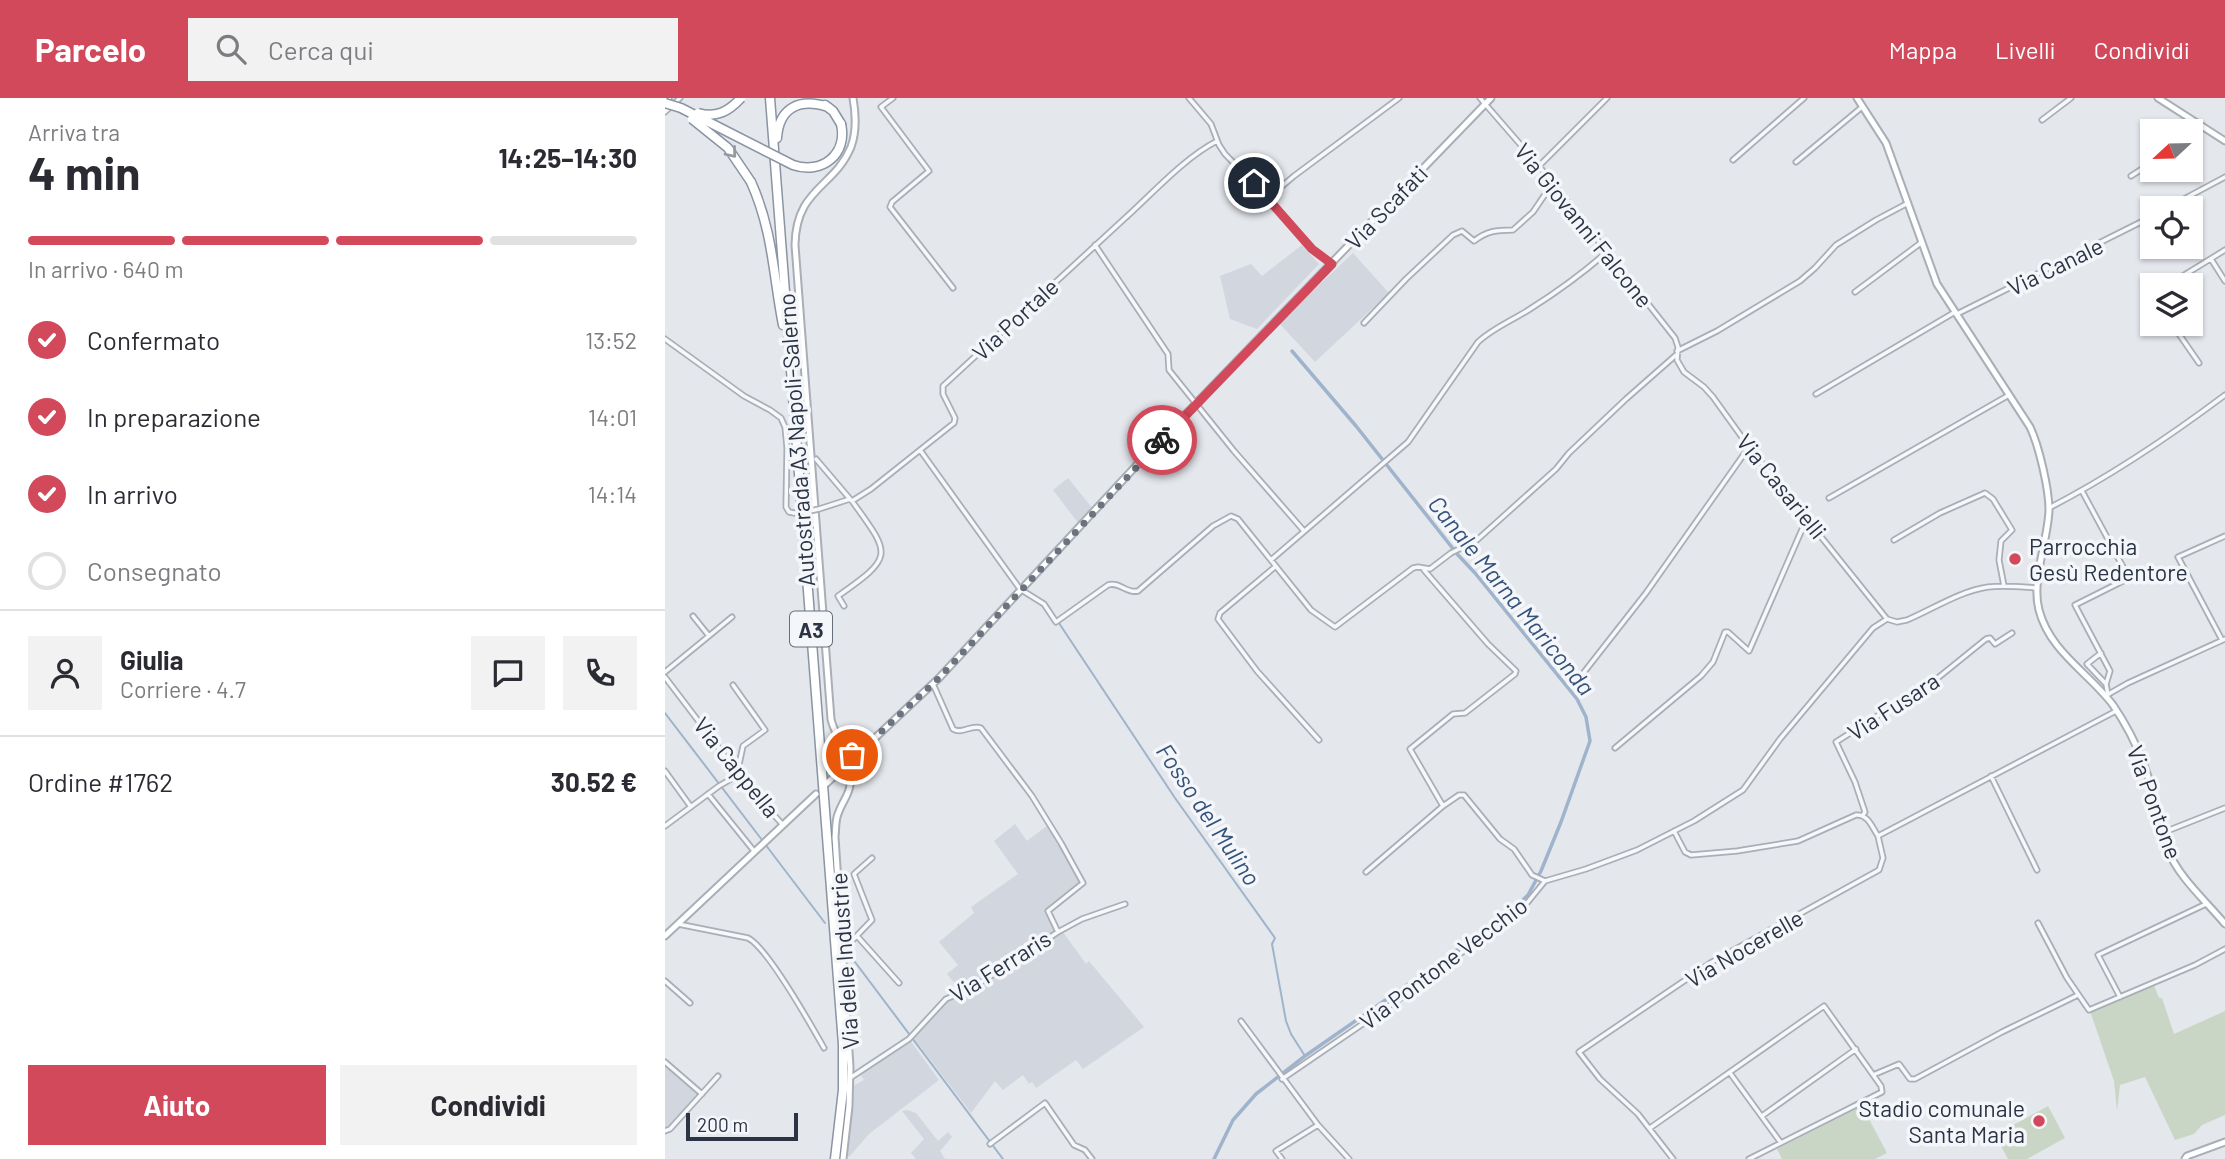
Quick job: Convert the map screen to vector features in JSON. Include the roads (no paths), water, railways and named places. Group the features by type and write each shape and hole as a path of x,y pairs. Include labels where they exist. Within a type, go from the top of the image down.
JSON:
{"highway":[{"path":"666,101 701,114 712,115 727,111 741,98"},
{"name":"Autostrada A3 Napoli-Salerno","path":"767,98 778,197 843,1034 843,1090 833,1159"},
{"name":"Autostrada A3 Napoli-Salerno","path":"767,98 838,1044 833,1159"},
{"path":"666,101 793,165 807,168 820,166 835,156 841,143 841,124 833,111 813,98"},
{"name":"A3","path":"666,101 715,135 735,156 751,182 768,226 783,325"},
{"name":"A3","path":"778,197 776,139 781,118 800,104 816,103 828,107"}],"street":[{"path":"665,112 680,98"},
{"path":"848,753 835,733 831,719 795,245 796,228 805,204 838,168 851,146 856,122 853,98"},
{"path":"893,98 881,107 929,170 890,206 953,288"},
{"path":"1189,98 1211,124 1225,154 1312,249 1332,264"},
{"path":"1194,103 1198,98"},
{"path":"1268,198 1399,98"},
{"name":"Via Giovanni Falcone","path":"1480,98 1539,166 1675,338 1677,353"},
{"name":"Via Scafati","path":"826,784 845,765 848,753 860,751 933,684 1020,589 1491,98"},
{"path":"1539,166 1607,98"},
{"path":"1795,98 1799,103"},
{"path":"1733,160 1804,98"},
{"name":"Via Pontone","path":"1857,98 1886,144 1937,284 2030,427 2037,443 2049,508 2038,588 2039,610 2055,642 2079,671 2106,695 2116,711 2141,755 2168,852 2225,924"},
{"path":"2042,120 2071,98"},
{"path":"2158,98 2190,119"},
{"path":"1795,162 1863,107"},
{"path":"2203,128 2225,141"},
{"name":"Via Portale","path":"665,339 744,396 781,418 785,427 787,448 786,507 789,512 808,512 851,500 871,489 956,420 942,390 943,386 1041,293 1186,163 1217,141"},
{"path":"2131,176 2140,170"},
{"path":"2189,196 2225,177"},
{"path":"1364,323 1453,234 1462,232 1474,241 1483,234 1496,230 1513,230 1533,212 1552,184"},
{"path":"920,450 1020,589 1044,604 1058,620 1108,585 1115,583 1130,592 1138,591 1213,526 1231,516 1238,519 1311,610 1335,627 1413,568 1430,569 1451,553 1477,540 1677,353 1800,281 1836,245 1908,203"},
{"name":"Via Canale","path":"1816,394 1956,313 2140,222"},
{"path":"1855,292 1922,242"},
{"path":"1095,245 1168,354 1169,370 1304,531"},
{"path":"2187,273 2225,250"},
{"path":"1271,560 1386,458 1408,442 1487,333 1539,304 1587,270 1607,252"},
{"path":"2210,259 2225,281"},
{"path":"2180,336 2199,363"},
{"name":"Via Casarielli","path":"1677,353 1684,372 1713,397 1749,447 1887,619"},
{"path":"1829,498 2009,395"},
{"path":"2049,508 2127,464 2225,396"},
{"path":"1574,685 1646,593 1749,447"},
{"path":"816,459 851,500 879,539 882,550 880,561 874,569 838,596 844,607"},
{"path":"2083,491 2129,578 2075,605 2110,671 2106,695 2224,640 2178,557 2225,536"},
{"path":"1894,540 1940,513 1985,493 1993,499 2012,530 2001,541 1999,560 2004,586"},
{"path":"1615,748 1702,676 1713,662 1725,632 1749,651 1807,518"},
{"path":"1276,566 1220,613 1218,619 1257,671 1319,740"},
{"path":"1423,568 1488,644 1516,671 1465,713 1453,714 1410,749 1443,806"},
{"path":"1887,619 1907,621 1986,587 2038,588"},
{"path":"693,616 709,636"},
{"path":"665,675 732,617"},
{"name":"Via Pontone Vecchio","path":"1282,1078 1408,993 1496,927 1527,903 1544,880 1586,869 1637,850 1694,821 1743,790 1780,738 1873,628 1887,619"},
{"name":"Via Fusara","path":"1863,815 1865,812 1855,782 1836,742 1939,677 1986,639 1990,638 1995,644 2012,633"},
{"path":"2101,653 2087,664 2106,684"},
{"name":"Via Cappella","path":"665,675 737,775 783,825"},
{"name":"Via Ferraris","path":"850,1078 909,1039 946,999 972,988 1058,932 1048,911 1081,886 1082,880 1032,796 985,732 977,726 960,731 953,729 933,684"},
{"path":"665,826 737,775 743,746 765,730 733,685"},
{"path":"1674,831 1685,852 1691,855 1798,841 1856,815 1867,818 1878,836 2116,711"},
{"name":"Via delle Industrie","path":"843,1159 850,1078 850,1042 836,830 838,813 851,788 845,765"},
{"path":"665,771 691,807"},
{"path":"1991,776 2037,870"},
{"path":"708,794 754,851"},
{"path":"665,936 816,794"},
{"path":"1366,872 1443,806 1462,794 1500,839 1514,849 1532,875 1544,880"},
{"path":"2161,833 2225,808"},
{"name":"Via Nocerelle","path":"1649,1129 1629,1104 1600,1079 1579,1052 1712,962 1879,870 1883,858 1878,836"},
{"path":"842,950 871,923 872,917 854,873 872,858"},
{"path":"2120,996 2098,955 2207,903"},
{"path":"1058,932 1082,919 1125,904"},
{"path":"678,923 756,942 824,1048"},
{"path":"2038,923 2067,978 2089,1010 2195,965 2225,949"},
{"path":"857,936 899,983"},
{"path":"665,981 690,1003"},
{"path":"1873,1075 1899,1064 1910,1079 1915,1079 1992,1037 2079,995"},
{"path":"1673,1159 1649,1129 1824,1006 1882,1088 1881,1094 1749,1159"},
{"path":"1241,1021 1318,1125 1349,1159"},
{"path":"1762,1116 1856,1049"},
{"path":"665,1062 702,1094"},
{"path":"1730,1073 1781,1143"},
{"path":"665,1131 670,1129 718,1076"},
{"path":"991,1143 1045,1103 1074,1145 1085,1150 1092,1159"},
{"path":"1282,1159 1276,1151 1318,1125"},
{"path":"2185,1159 2225,1142"}],"waterway":[{"name":"Canale Marna Mariconda","path":"1214,1159 1233,1120 1256,1094 1305,1056 1511,911 1528,895 1561,822 1590,741 1586,717 1577,699 1292,351"},
{"name":"Fosso del Mulino","path":"1047,605 1175,798 1275,938 1272,944 1286,1021 1305,1056"},
{"path":"665,713 762,840"},
{"path":"765,844 825,923"},
{"path":"846,950 1003,1159"}],"place":[{"name":"Parrocchia Gesù Redentore","path":"2015,559"},
{"name":"Stadio comunale Santa Maria","path":"2039,1121"}]}
